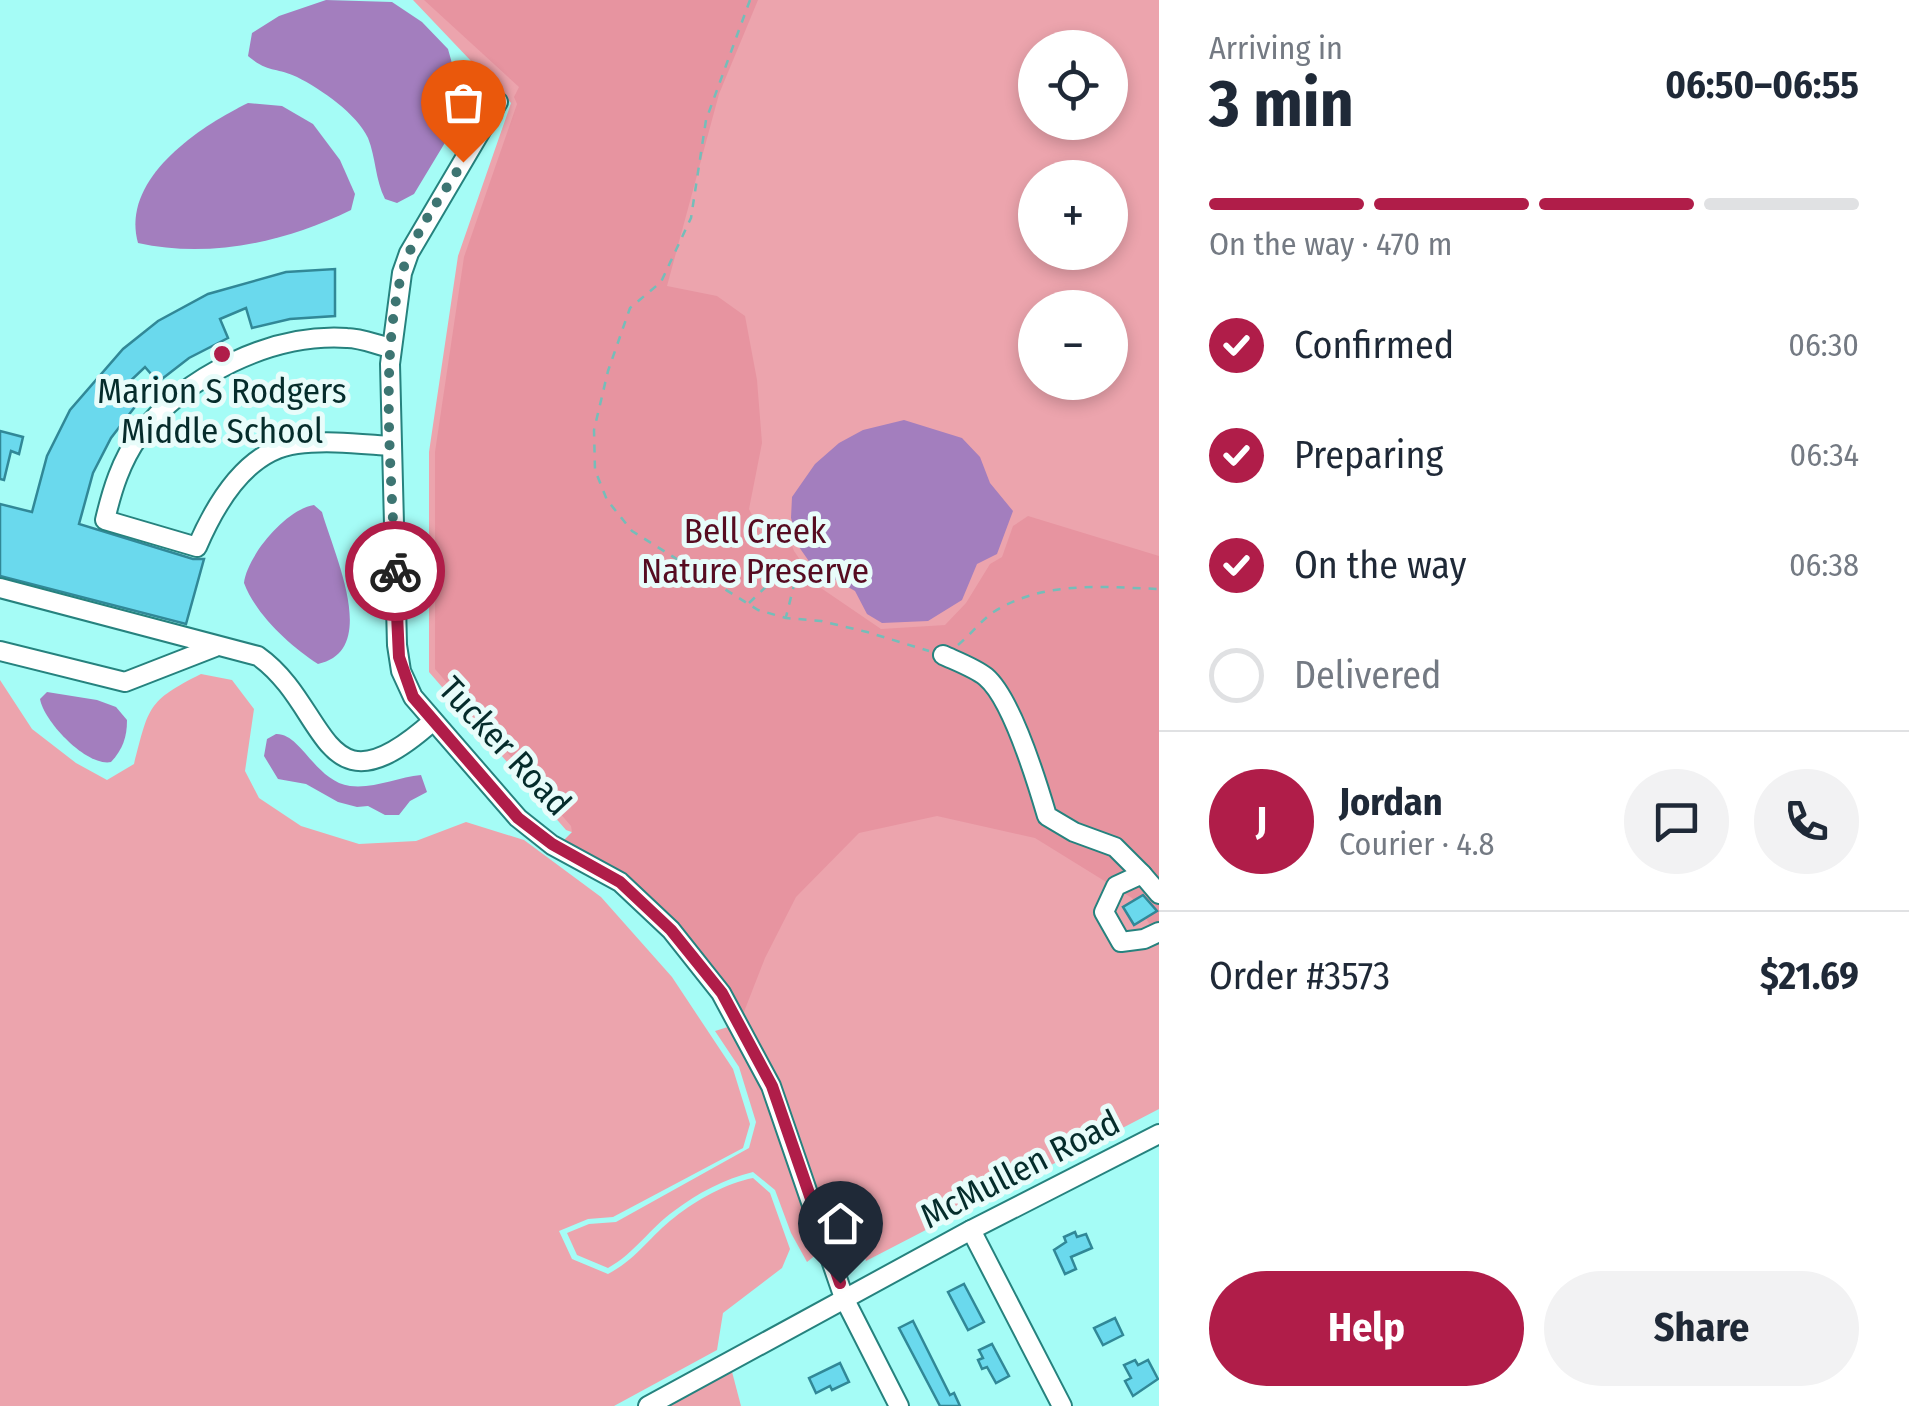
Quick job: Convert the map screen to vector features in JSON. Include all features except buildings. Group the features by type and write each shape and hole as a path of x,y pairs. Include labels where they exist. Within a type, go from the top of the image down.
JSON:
{"street":[{"name":"Tucker Road","path":"498,102 409,252 402,273 391,348 399,657 413,697 518,818 552,844 620,882 671,930 722,993 772,1086 844,1298 899,1406"},
{"path":"391,348 347,338 288,342 227,364 176,398 139,436 113,484 105,520 197,547 210,516 256,462 292,444 392,446"},
{"path":"0,588 202,644 245,651 270,665 324,742 349,759 364,762 390,755 433,722"},
{"path":"0,651 125,682 220,645"},
{"path":"943,655 987,678 1004,703 1035,775 1047,816 1074,832 1115,847 1159,894"},
{"path":"1142,874 1116,886 1104,912 1120,942 1144,939 1159,932"},
{"name":"McMullen Road","path":"648,1406 971,1230 1159,1134"},
{"path":"971,1230 1062,1406"}],"path":[{"path":"750,0 706,120 691,218 661,282 630,308 608,371 594,430 595,470 607,500 632,532 748,604 786,618 820,621 943,655 994,612 1040,593 1072,586 1159,589"},
{"path":"748,604 771,582 799,565 786,618"}],"green space":[{"name":"Bell Creek Nature Preserve","path":"413,0 1159,0 1159,1109 866,1261 855,1226 834,1240 778,1083 742,1017 684,872 566,830 429,672 429,452 458,256 511,103"},
{"path":"424,0 758,0 719,94 667,286 717,296 745,316 757,380 762,443 749,509 768,547 790,540 818,586 881,629 945,625 966,603 990,564 1002,557 1013,526 1028,516 1159,556 1159,938 1132,898 1035,838 937,816 859,833 796,897 765,958 742,1017 727,989 562,842 572,832 571,826 435,669 435,452 464,257 517,104 514,97 519,87"},
{"path":"201,674 232,680 254,709 245,771 259,798 301,826 359,844 416,841 466,822 524,840 601,897 672,977 733,1069 750,1124 743,1148 613,1217 588,1219 559,1231 572,1259 608,1274 692,1204 753,1178 770,1193 790,1249 782,1268 723,1313 717,1350 614,1406 0,1406 0,680 32,729 76,763 107,780 134,764 143,730 160,699"},
{"path":"731,1026 765,1089 822,1250 807,1262 775,1190 753,1172 683,1204 608,1268 577,1255 567,1233 589,1224 616,1222 749,1148 756,1122 739,1067 715,1031"},
{"path":"731,1368 741,1406 662,1406"}],"shaded area":[{"path":"326,0 392,2 422,22 448,49 460,92 452,131 414,194 397,203 385,199 368,138 347,111 306,82 248,56 252,33 279,16"},
{"path":"248,103 282,106 313,124 340,160 355,194 351,210 300,231 247,244 192,249 138,243 136,220 152,177 187,141"},
{"path":"904,420 962,438 980,457 990,483 1013,511 997,554 977,564 962,600 928,621 882,623 867,614 855,591 813,567 799,547 791,518 792,497 815,464 839,443 863,430"},
{"path":"314,505 322,512 342,574 350,621 347,640 337,655 318,664 275,629 244,583 252,560 270,535 292,515"},
{"path":"47,692 116,707 127,720 127,726 121,747 111,762 90,758 68,741 43,709 40,699"},
{"path":"276,734 293,741 338,782 368,786 421,775 427,792 410,801 399,815 385,815 368,806 338,802 306,784 278,779 264,756 267,739"}],"way so far":[{"path":"395,571 390,364 402,273 409,252 463,162"}],"place":[{"name":"Marion S Rodgers Middle School","path":"222,354"}],"route":[{"path":"395,571 397,645 401,671 413,697 518,818 552,844 620,882 671,930 722,993 772,1086 840,1283"}]}
